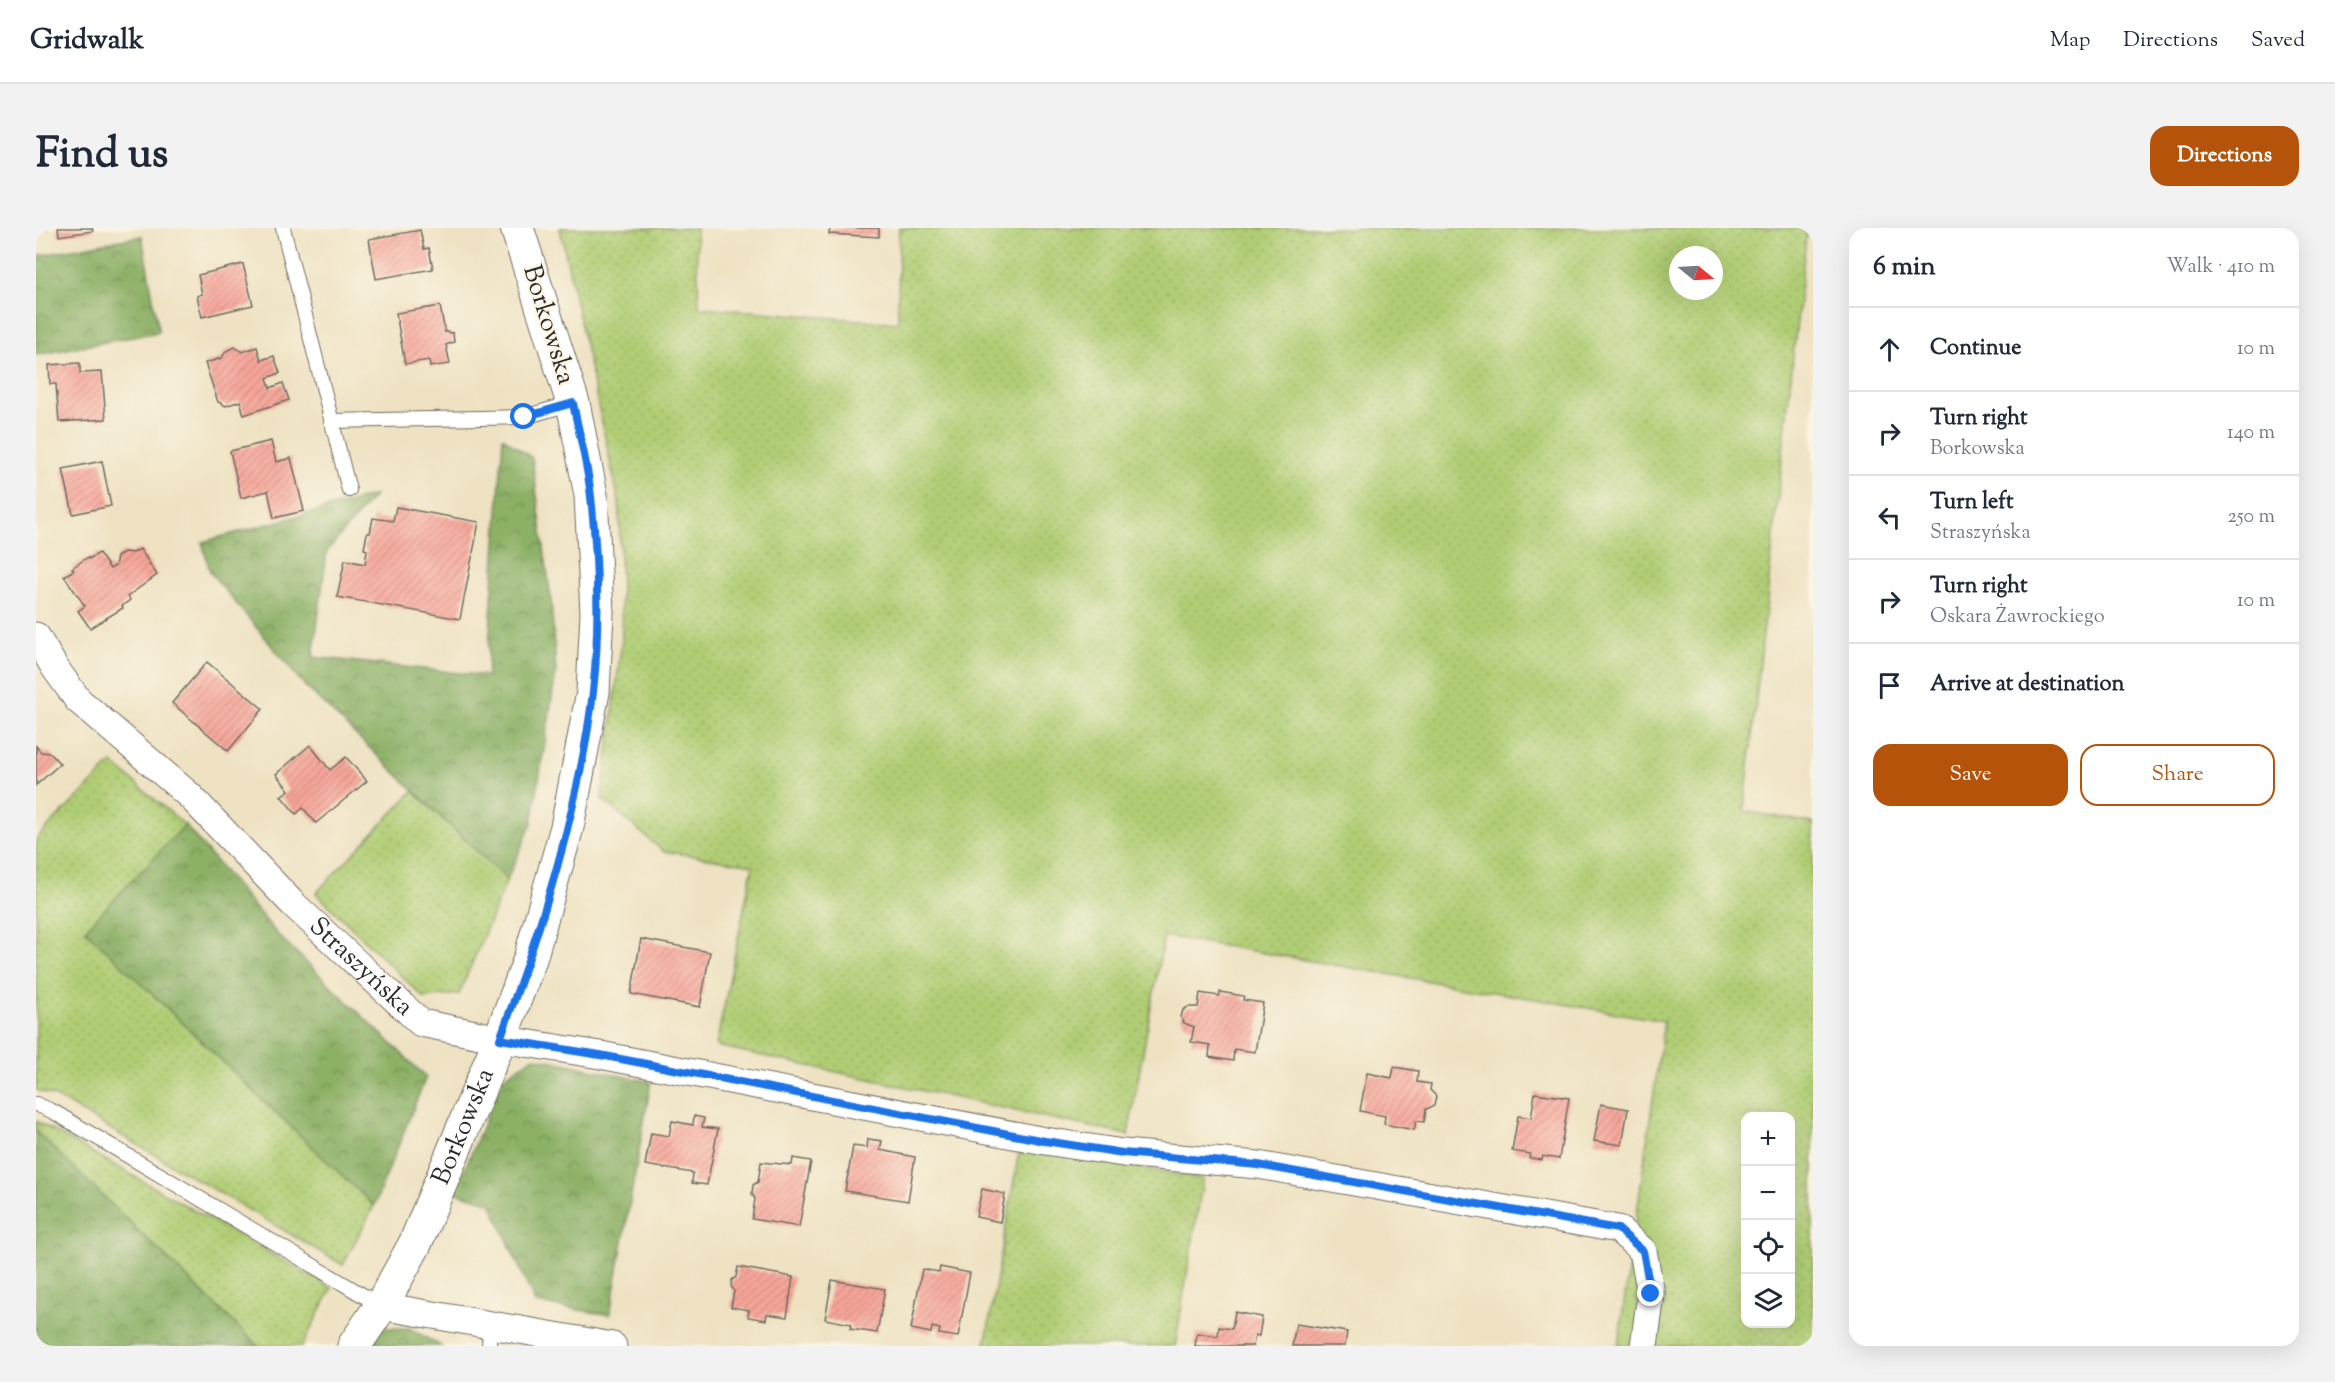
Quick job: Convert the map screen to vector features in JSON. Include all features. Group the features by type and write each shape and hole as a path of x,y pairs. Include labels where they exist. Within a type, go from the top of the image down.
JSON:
{"street":[{"name":"Borkowska","path":"354,1346 381,1306 415,1244 500,1039 530,959 567,827 593,692 597,613 591,495 573,403 517,228"},
{"name":"Straszyńska","path":"36,636 78,700 190,796 293,904 421,1023 500,1039 600,1055 1045,1141 1123,1153 1258,1165 1618,1229 1643,1251 1651,1294 1644,1346"},
{"path":"381,1306 490,1336 613,1346"}],"lane":[{"path":"283,228 349,490"},
{"path":"331,421 524,417 573,403"},
{"path":"36,1104 54,1112 381,1306"}],"green space":[{"path":"560,228 696,228 699,307 898,323 899,228 1807,228 1744,811 1813,823 1813,1346 1618,1346 1664,1021 1164,936 1128,1135 716,1046 753,865 663,851 602,799 622,640 619,502"},
{"path":"142,236 159,332 36,355 36,256"},
{"path":"503,437 532,458 551,599 556,673 532,823 507,880 305,686 210,572 202,542 375,495 327,551 313,657 487,676"},
{"path":"112,763 185,825 85,930 374,1206 343,1265 56,1097 36,1090 36,839"},
{"path":"413,791 507,880 459,994 424,998 316,893"},
{"path":"185,825 278,935 426,1077 374,1206 85,930"},
{"path":"534,1057 651,1082 610,1315 535,1303 491,1203 455,1192 503,1078"},
{"path":"36,1121 332,1288 302,1346 258,1346 36,1132"},
{"path":"36,1132 258,1346 36,1346"},
{"path":"1020,1146 1203,1179 1175,1346 985,1346"},
{"path":"381,1328 409,1328 441,1346 368,1346"}],"building":[{"path":"58,228 92,228 93,231 59,236"},
{"path":"830,228 879,228 879,237 829,234"},
{"path":"420,230 424,249 429,248 433,269 376,279 369,239"},
{"path":"243,264 253,305 202,317 197,296 202,294 198,275"},
{"path":"440,306 445,332 453,333 454,342 446,345 450,364 430,367 429,360 405,364 396,313"},
{"path":"235,347 242,352 257,347 261,360 274,356 280,373 267,378 270,388 283,383 289,400 244,415 240,401 226,406 218,402 205,363 222,358 226,351"},
{"path":"80,363 80,373 102,372 106,419 59,422 56,384 50,384 49,365"},
{"path":"271,441 276,462 291,458 304,511 274,518 268,491 241,498 230,451"},
{"path":"102,461 111,506 73,514 63,469"},
{"path":"396,507 479,522 460,619 337,597 345,560 365,564 367,550 364,549 373,518 393,521"},
{"path":"140,549 157,575 128,596 130,600 122,606 123,608 90,628 78,611 85,606 64,576 88,557 89,559 99,553 110,569 115,566 117,557 124,552 133,553"},
{"path":"207,662 263,709 228,751 172,703"},
{"path":"310,745 330,770 346,757 367,781 316,823 303,808 296,814 281,796 289,790 276,774"},
{"path":"36,746 41,752 50,753 60,764 36,785"},
{"path":"641,939 710,952 700,1007 631,994"},
{"path":"1220,992 1244,996 1243,1000 1263,1003 1255,1052 1234,1049 1233,1061 1209,1057 1210,1045 1191,1042 1194,1027 1184,1023 1181,1017 1183,1010 1188,1007 1198,1007 1200,993 1219,996"},
{"path":"1394,1067 1418,1071 1417,1082 1431,1084 1430,1090 1436,1096 1434,1106 1426,1109 1424,1122 1416,1121 1414,1130 1384,1124 1385,1116 1360,1111 1367,1073 1392,1078"},
{"path":"1535,1093 1569,1098 1559,1159 1543,1156 1542,1160 1529,1158 1530,1154 1512,1151 1518,1116 1531,1118"},
{"path":"1601,1104 1628,1109 1622,1145 1594,1141"},
{"path":"694,1116 704,1118 702,1127 718,1129 707,1185 692,1183 693,1173 645,1165 651,1133 669,1136 672,1121 693,1125"},
{"path":"868,1139 882,1141 880,1150 915,1157 908,1201 845,1191 853,1146 867,1148"},
{"path":"793,1158 811,1161 799,1227 752,1219 755,1199 752,1194 753,1185 758,1182 761,1162 792,1165"},
{"path":"982,1189 1005,1194 1000,1222 976,1217"},
{"path":"738,1267 793,1277 787,1317 767,1314 766,1320 748,1317 749,1310 731,1307 734,1291 731,1286 732,1280 736,1277"},
{"path":"940,1267 970,1273 958,1337 939,1334 940,1329 932,1327 931,1333 911,1329 922,1269 939,1272"},
{"path":"832,1280 885,1289 877,1333 850,1329 851,1324 825,1319"},
{"path":"1235,1312 1262,1317 1259,1336 1255,1335 1253,1346 1195,1346 1197,1333 1218,1336 1219,1327 1232,1329"},
{"path":"1296,1324 1347,1332 1345,1346 1292,1346"}],"route":[{"path":"524,417 573,403 591,495 597,613 593,692 567,827 530,959 500,1039 600,1055 1045,1141 1123,1153 1258,1165 1618,1229 1643,1251 1651,1294"}]}
